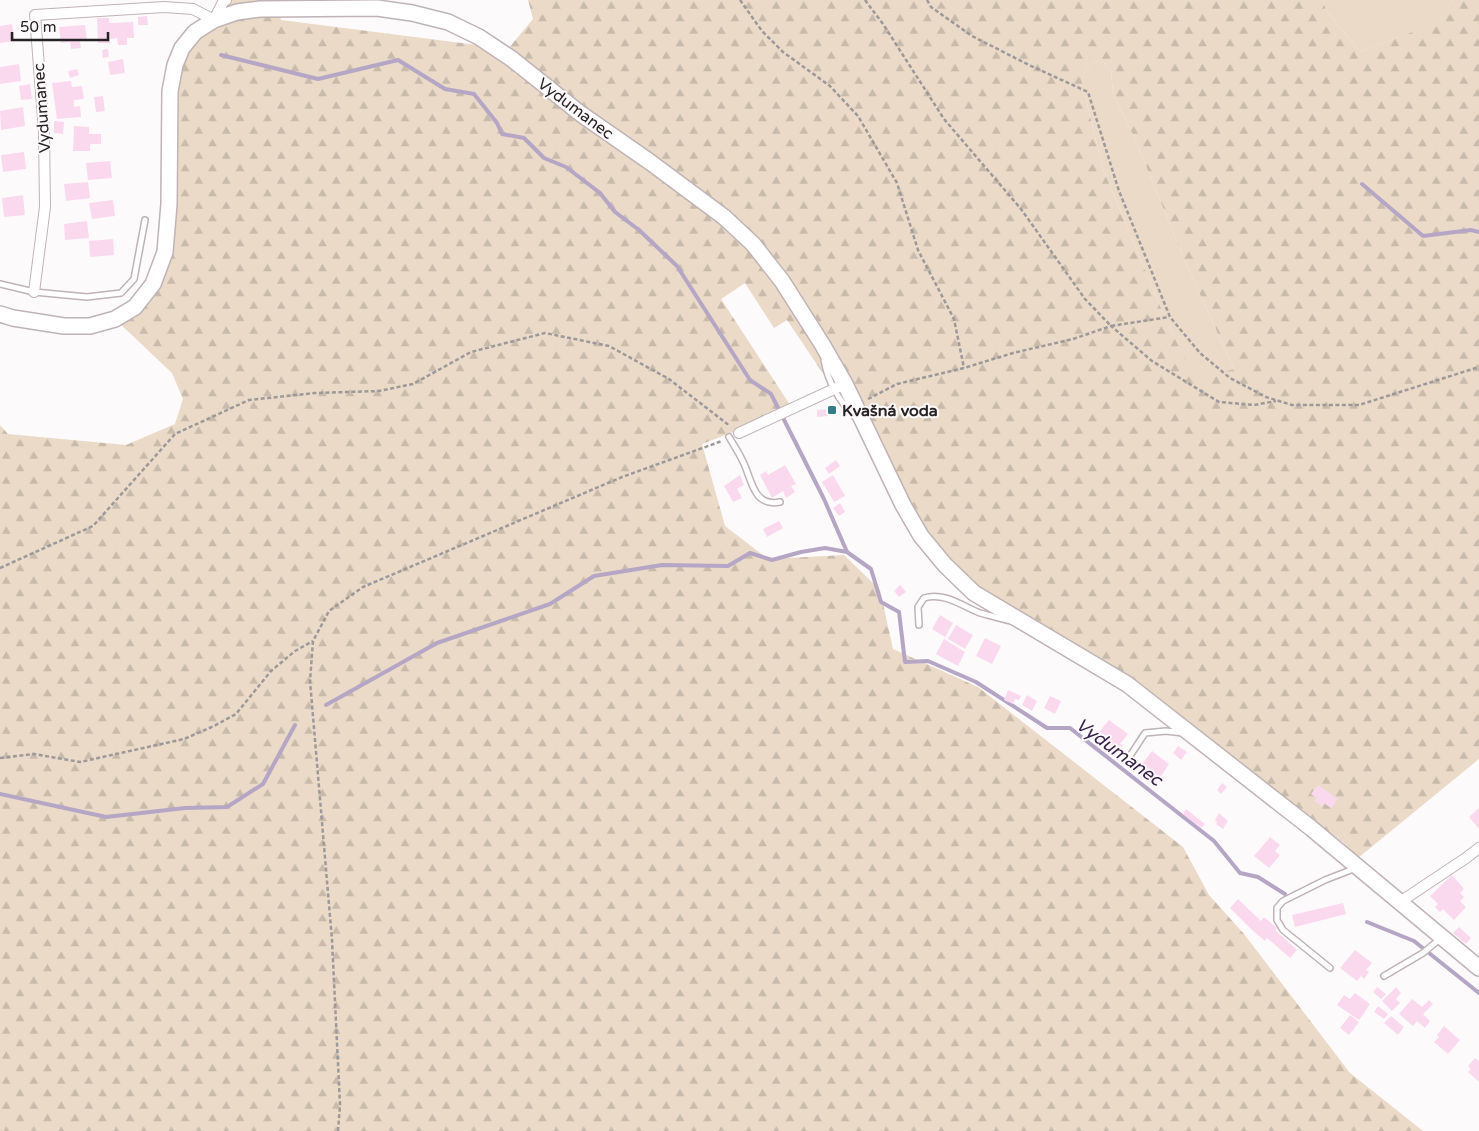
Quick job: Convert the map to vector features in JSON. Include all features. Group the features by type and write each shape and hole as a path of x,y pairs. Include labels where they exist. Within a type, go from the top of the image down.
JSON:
{"main road":[{"name":"Vydumanec","path":"0,314 13,318 64,326 90,326 115,319 135,307 154,284 165,252 169,204 170,91 175,65 182,48 195,32 214,20 237,12 260,9 377,8 412,13 448,22 479,36 512,59 581,114 724,217 752,244 782,282 822,344 839,387 855,406 903,506 921,536 945,566 974,593 1128,684 1359,867 1400,902 1437,941 1479,968"}],"street":[{"name":"Vydumanec","path":"34,292 45,207 44,132 35,15 164,8 193,9 214,20 223,2 226,0"},
{"path":"739,433 839,387"},
{"path":"1400,902 1479,848"}],"lane":[{"path":"0,284 34,292 87,297 121,293 134,279 145,220"},
{"path":"839,387 841,404 866,428"},
{"path":"729,438 744,464 754,492 766,502 780,502"},
{"name":"Vydumanec","path":"918,625 918,607 924,598 933,595 944,597 998,618 1026,624"},
{"path":"1128,759 1146,733 1166,731 1191,734"},
{"path":"1330,968 1284,930 1277,920 1277,908 1283,901 1325,880 1359,867"},
{"path":"1384,976 1423,953 1437,941"}],"path":[{"path":"740,0 762,31 783,52 830,86 858,116 897,183 918,250 954,319 964,368"},
{"path":"865,0 883,24 944,119 1021,209 1085,299 1110,326 1152,361 1219,402 1254,405 1277,400"},
{"path":"928,0 932,7 972,36 1088,92 1119,191 1170,317 1200,353 1230,378 1266,397 1292,405 1359,405 1479,367"},
{"path":"855,406 897,384 1073,339 1110,326 1170,317"},
{"path":"0,568 93,526 175,434 248,400 315,393 379,391 413,384 471,352 546,333 609,346 669,379 739,433"},
{"path":"338,1131 340,1105 332,940 310,681 313,642 329,611 363,587 622,477 729,438"},
{"path":"0,758 34,754 80,762 184,738 214,726 236,714 271,671 295,651 313,642"}],"green space":[{"path":"223,0 276,0 281,20 493,47 503,55 533,19 528,0 1323,0 1326,10 1360,52 1436,23 1453,0 1479,0 1479,759 1358,858 1343,842 1173,717 947,569 843,390 702,444 725,526 768,559 844,555 880,590 893,649 978,687 1183,847 1209,895 1244,934 1350,1073 1423,1131 0,1131 0,425 8,434 126,445 175,424 183,399 172,373 117,321 163,261 174,76 195,36 238,16","holes":["1095,61 1104,63 1111,69 1113,95 1135,139 1187,266 1234,369 1196,379 1168,325 1103,169 1082,83 1085,70","745,283 774,328 787,320 830,384 792,408 721,299"]},
{"path":"1323,0 1453,0 1437,23 1360,52 1326,10"},
{"path":"1095,61 1104,63 1111,69 1113,95 1135,139 1187,266 1234,369 1196,380 1168,325 1103,169 1082,83 1085,70"}],"building":[{"path":"147,16 148,25 138,25 138,17"},
{"path":"97,18 109,18 109,23 133,22 134,38 127,38 127,45 118,45 117,38 110,39 110,43 98,43"},
{"path":"12,24 15,41 0,43 0,26"},
{"path":"85,25 87,40 80,41 81,48 71,49 70,42 61,43 59,27"},
{"path":"108,49 109,57 103,58 102,50"},
{"path":"123,59 125,73 110,75 108,62"},
{"path":"19,64 21,81 0,84 0,67"},
{"path":"77,69 79,75 70,78 68,71"},
{"path":"71,81 72,87 82,86 84,99 74,100 74,107 80,106 81,117 57,119 52,83"},
{"path":"30,84 32,99 21,100 19,86"},
{"path":"103,96 105,111 96,112 94,97"},
{"path":"23,107 25,126 1,130 0,111"},
{"path":"54,121 64,122 63,134 54,133"},
{"path":"74,126 89,127 89,134 101,134 101,144 90,144 90,151 73,151"},
{"path":"24,152 26,169 3,172 1,155"},
{"path":"110,161 112,178 88,180 86,163"},
{"path":"88,182 90,198 66,201 64,184"},
{"path":"23,195 25,215 4,217 2,198"},
{"path":"113,200 115,216 92,219 89,203"},
{"path":"87,221 89,238 65,240 64,224"},
{"path":"113,239 114,255 90,257 89,241"},
{"path":"828,409 828,416 817,417 817,410"},
{"path":"836,460 840,466 829,474 825,468"},
{"path":"785,465 796,484 791,486 795,492 786,498 783,491 772,498 760,475 766,471 768,475"},
{"path":"740,475 744,485 737,489 742,498 733,502 724,486"},
{"path":"833,475 845,496 834,502 822,482"},
{"path":"840,503 845,512 839,516 833,508"},
{"path":"779,521 783,528 767,537 763,529"},
{"path":"900,585 906,592 899,597 894,591"},
{"path":"940,615 953,623 945,637 932,629"},
{"path":"956,625 973,635 965,649 948,639"},
{"path":"985,638 1001,646 992,664 976,656"},
{"path":"944,639 965,652 958,666 936,654"},
{"path":"1008,690 1021,696 1019,700 1015,699 1013,704 1004,700"},
{"path":"1027,695 1037,701 1032,711 1022,705"},
{"path":"1050,696 1061,701 1055,714 1044,708"},
{"path":"1109,720 1128,734 1120,744 1123,745 1117,753 1095,737"},
{"path":"1178,746 1187,752 1181,760 1173,753"},
{"path":"1152,751 1169,764 1158,781 1140,767"},
{"path":"1222,783 1227,787 1221,794 1217,790"},
{"path":"1318,785 1338,799 1331,808 1324,803 1322,806 1314,801 1316,798 1311,794"},
{"path":"1479,808 1479,829 1469,817"},
{"path":"1186,809 1205,824 1201,828 1183,814"},
{"path":"1219,813 1228,821 1223,829 1216,824 1215,820"},
{"path":"1270,837 1280,845 1275,851 1280,855 1269,868 1254,856"},
{"path":"1452,875 1464,889 1460,893 1464,897 1460,901 1466,907 1454,920 1443,909 1440,912 1435,907 1438,904 1430,896"},
{"path":"1238,899 1261,921 1264,917 1277,928 1275,930 1297,950 1290,958 1267,938 1265,941 1230,908"},
{"path":"1343,903 1346,914 1295,927 1292,915"},
{"path":"1459,927 1471,938 1466,944 1453,933"},
{"path":"1355,950 1372,963 1366,970 1369,972 1364,979 1361,976 1357,981 1340,968"},
{"path":"1377,987 1386,994 1381,999 1373,992"},
{"path":"1396,987 1401,993 1396,999 1400,1003 1392,1011 1382,1001"},
{"path":"1355,993 1370,1004 1359,1020 1337,1005 1344,995 1350,999"},
{"path":"1412,999 1422,1007 1429,1000 1433,1004 1423,1014 1430,1021 1425,1028 1417,1021 1413,1026 1399,1014"},
{"path":"1378,1006 1388,1014 1384,1019 1374,1012"},
{"path":"1350,1015 1359,1022 1349,1035 1340,1028"},
{"path":"1391,1016 1404,1027 1398,1035 1384,1023"},
{"path":"1444,1026 1460,1040 1448,1054 1434,1042 1439,1037 1437,1035"},
{"path":"1475,1058 1479,1061 1479,1082 1468,1072 1471,1069 1468,1066"}],"waterway":[{"path":"221,55 318,79 398,60 445,89 474,94 497,123 502,134 524,138 544,158 566,167 600,193 615,212 639,230 677,266 750,380 771,394 824,499 847,552"},
{"path":"1362,184 1423,236 1471,230 1479,232"},
{"name":"Vydumanec","path":"326,705 437,643 550,604 594,576 662,565 728,566 750,553 772,560 825,548 847,552 871,569 881,602 899,612 905,662 928,661 976,682 1047,728 1070,728 1214,841 1240,873 1258,877 1285,894"},
{"path":"0,794 106,817 185,808 227,807 263,784 295,725"},
{"name":"Vydumanec","path":"1367,922 1414,941 1479,993"}],"place":[{"name":"Kvašná voda","path":"832,410"}]}
